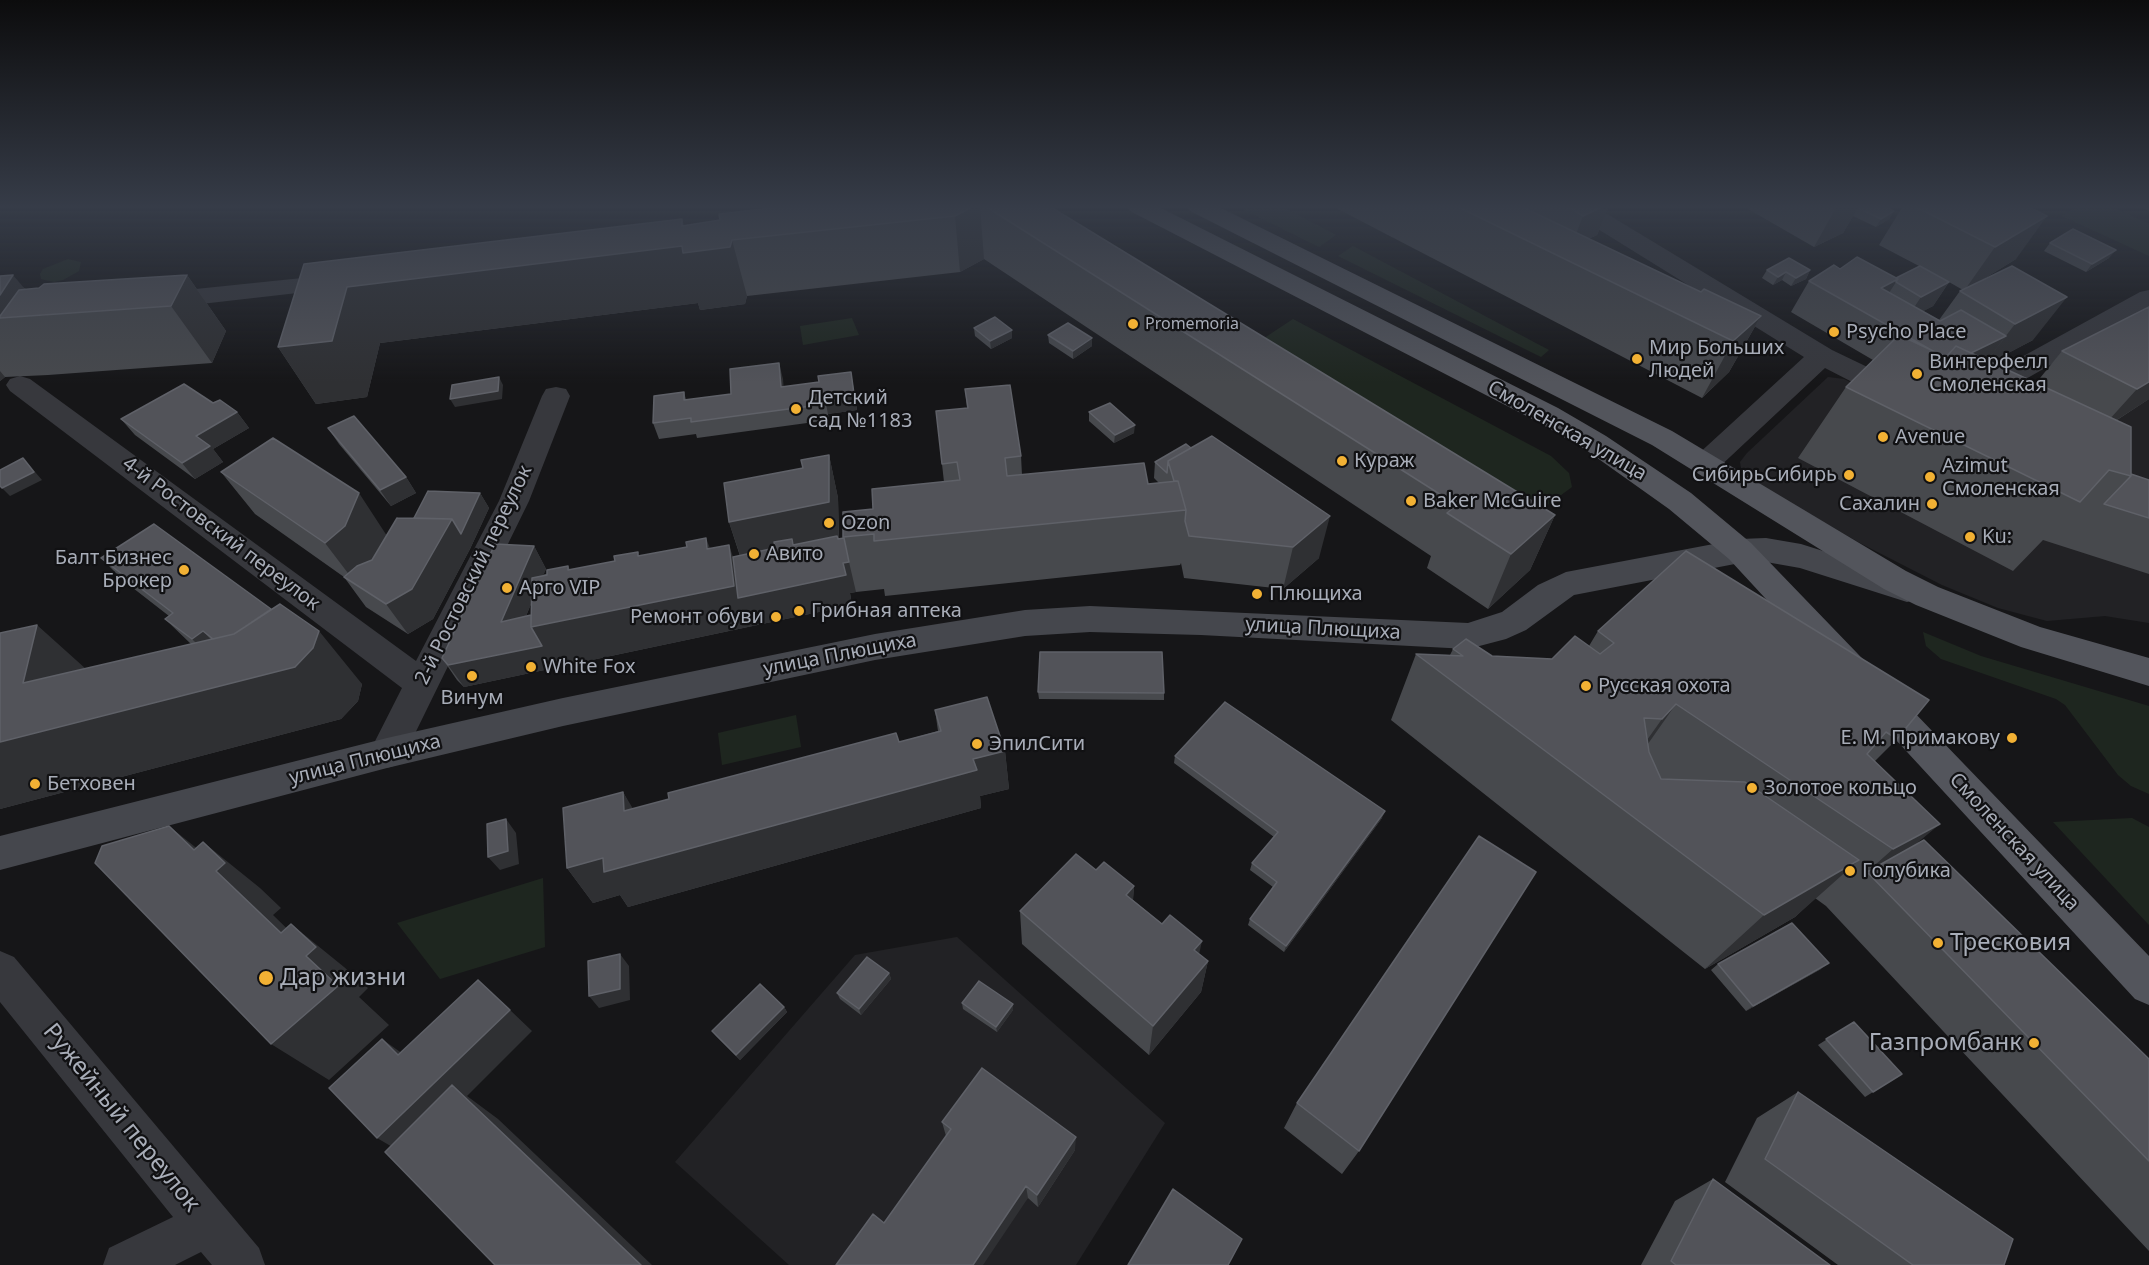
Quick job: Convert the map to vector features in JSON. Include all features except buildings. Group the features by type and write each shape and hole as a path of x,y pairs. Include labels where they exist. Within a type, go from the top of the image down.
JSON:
{"main road":[{"name":"Смоленская улица","path":"1254,265 1548,415 1642,473 1680,501 1740,551 2149,985"},
{"name":"Смоленская улица","path":"1316,265 1651,433 1706,464 1867,564 1927,596 2033,638 2149,672"}],"street":[{"path":"1673,265 1822,356 1917,403"},
{"path":"137,303 361,280"},
{"path":"1959,404 2149,298"},
{"path":"2110,321 2137,334"},
{"path":"1706,464 1822,356"},
{"name":"4-й Ростовский переулок","path":"20,385 422,684"},
{"name":"2-й Ростовский переулок","path":"387,753 514,501 556,396"},
{"name":"улица Плющиха","path":"0,853 387,753 563,712 950,633 1025,623 1090,619 1201,622 1468,636 1494,630 1514,621 1566,584 1740,551 1766,550 1802,556 1927,596"},
{"name":"Ружейный переулок","path":"0,971 242,1265"},
{"path":"126,1265 207,1224"}],"shaded area":[{"path":"53,265 80,265 79,271 54,282 41,279 40,274 43,269"},
{"path":"1356,265 1389,265 1549,350 1541,357"},
{"path":"852,318 859,335 803,345 800,326"},
{"path":"1293,319 1551,456 1569,473 1572,487 1511,532 1234,358"},
{"path":"2114,339 2149,348 2149,623 2105,616 2047,621 1998,608 1942,585 1858,542 1748,478 1741,468 1740,462 1747,453 1828,377 1844,379 1919,416 1960,421"},
{"path":"1923,632 1981,656 2149,706 2149,794 2131,786 2118,775 2065,705 2056,699 1941,659 1926,646"},
{"path":"796,715 801,747 722,765 718,733"},
{"path":"2132,818 2149,827 2149,925 2053,822"},
{"path":"543,878 545,947 440,979 397,923"},
{"path":"957,937 1165,1123 1076,1265 789,1265 675,1162 855,955"}],"place":[{"name":"Promemoria","path":"1133,324"},
{"name":"Psycho Place","path":"1834,332"},
{"name":"Мир Больших Людей","path":"1637,359"},
{"name":"Винтерфелл Смоленская","path":"1917,374"},
{"name":"Детский сад №1183","path":"796,409"},
{"name":"Avenue","path":"1883,437"},
{"name":"Кураж","path":"1342,461"},
{"name":"СибирьСибирь","path":"1849,475"},
{"name":"Azimut Смоленская","path":"1930,477"},
{"name":"Baker McGuire","path":"1411,501"},
{"name":"Сахалин","path":"1932,504"},
{"name":"Ozon","path":"829,523"},
{"name":"Ku:","path":"1970,537"},
{"name":"Авито","path":"754,554"},
{"name":"Балт Бизнес Брокер","path":"184,570"},
{"name":"Арго VIP","path":"507,588"},
{"name":"Плющиха","path":"1257,594"},
{"name":"Грибная аптека","path":"799,611"},
{"name":"Ремонт обуви","path":"776,617"},
{"name":"White Fox","path":"531,667"},
{"name":"Винум","path":"472,676"},
{"name":"Русская охота","path":"1586,686"},
{"name":"Е. М. Примакову","path":"2012,738"},
{"name":"ЭпилСити","path":"977,744"},
{"name":"Бетховен","path":"35,784"},
{"name":"Золотое кольцо","path":"1752,788"},
{"name":"Голубика","path":"1850,871"},
{"name":"Тресковия","path":"1938,943"},
{"name":"Дар жизни","path":"266,978"},
{"name":"Газпромбанк","path":"2034,1043"}]}
